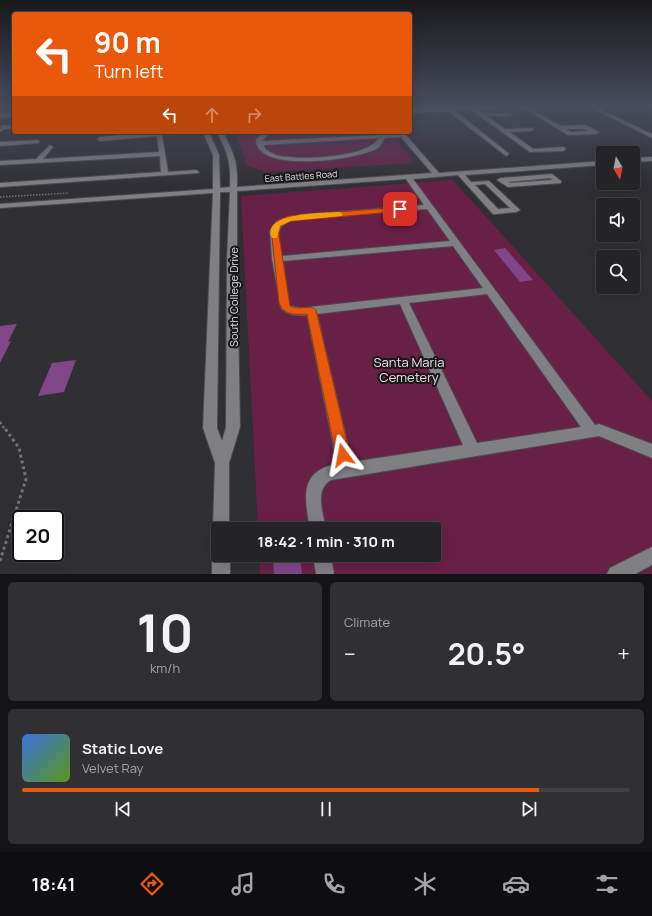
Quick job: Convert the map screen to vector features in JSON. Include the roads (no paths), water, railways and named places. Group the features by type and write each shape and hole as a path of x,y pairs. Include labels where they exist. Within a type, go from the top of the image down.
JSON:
{"street":[{"path":"100,139 149,134"},
{"path":"159,134 165,171 163,175"},
{"name":"South College Drive","path":"207,134 217,163 210,428 222,463"},
{"name":"South College Drive","path":"221,134 233,161 234,189 232,259 234,427 222,463 221,522"},
{"path":"259,144 262,136 264,134"},
{"path":"259,144 263,150 276,156 298,160 313,160 366,151 375,147 380,142 383,134"},
{"path":"259,144 383,134 401,134 436,175"},
{"path":"481,134 506,154"},
{"path":"507,134 532,151 563,149"},
{"path":"0,144 37,142"},
{"path":"38,161 50,147"},
{"path":"0,163 162,154"},
{"path":"640,160 652,159"},
{"name":"East Battles Road","path":"0,206 596,164"},
{"path":"492,171 501,180 508,185 558,182 552,176 501,180"},
{"path":"0,185 196,172"},
{"path":"459,173 469,184 496,212 516,210 487,182 469,184"},
{"path":"408,177 592,431"},
{"path":"429,207 289,218 281,222 274,228 284,303 286,308 296,312 490,290"},
{"path":"278,259 455,243"},
{"path":"403,300 473,450"},
{"path":"311,310 346,470"},
{"path":"317,522 313,491 314,483 320,476 328,473 599,430 652,451"},
{"path":"616,574 652,556"},
{"path":"221,562 221,574"},
{"path":"323,562 325,574"}],"park label":[{"name":"Santa Maria Cemetery","path":"409,370"}]}
